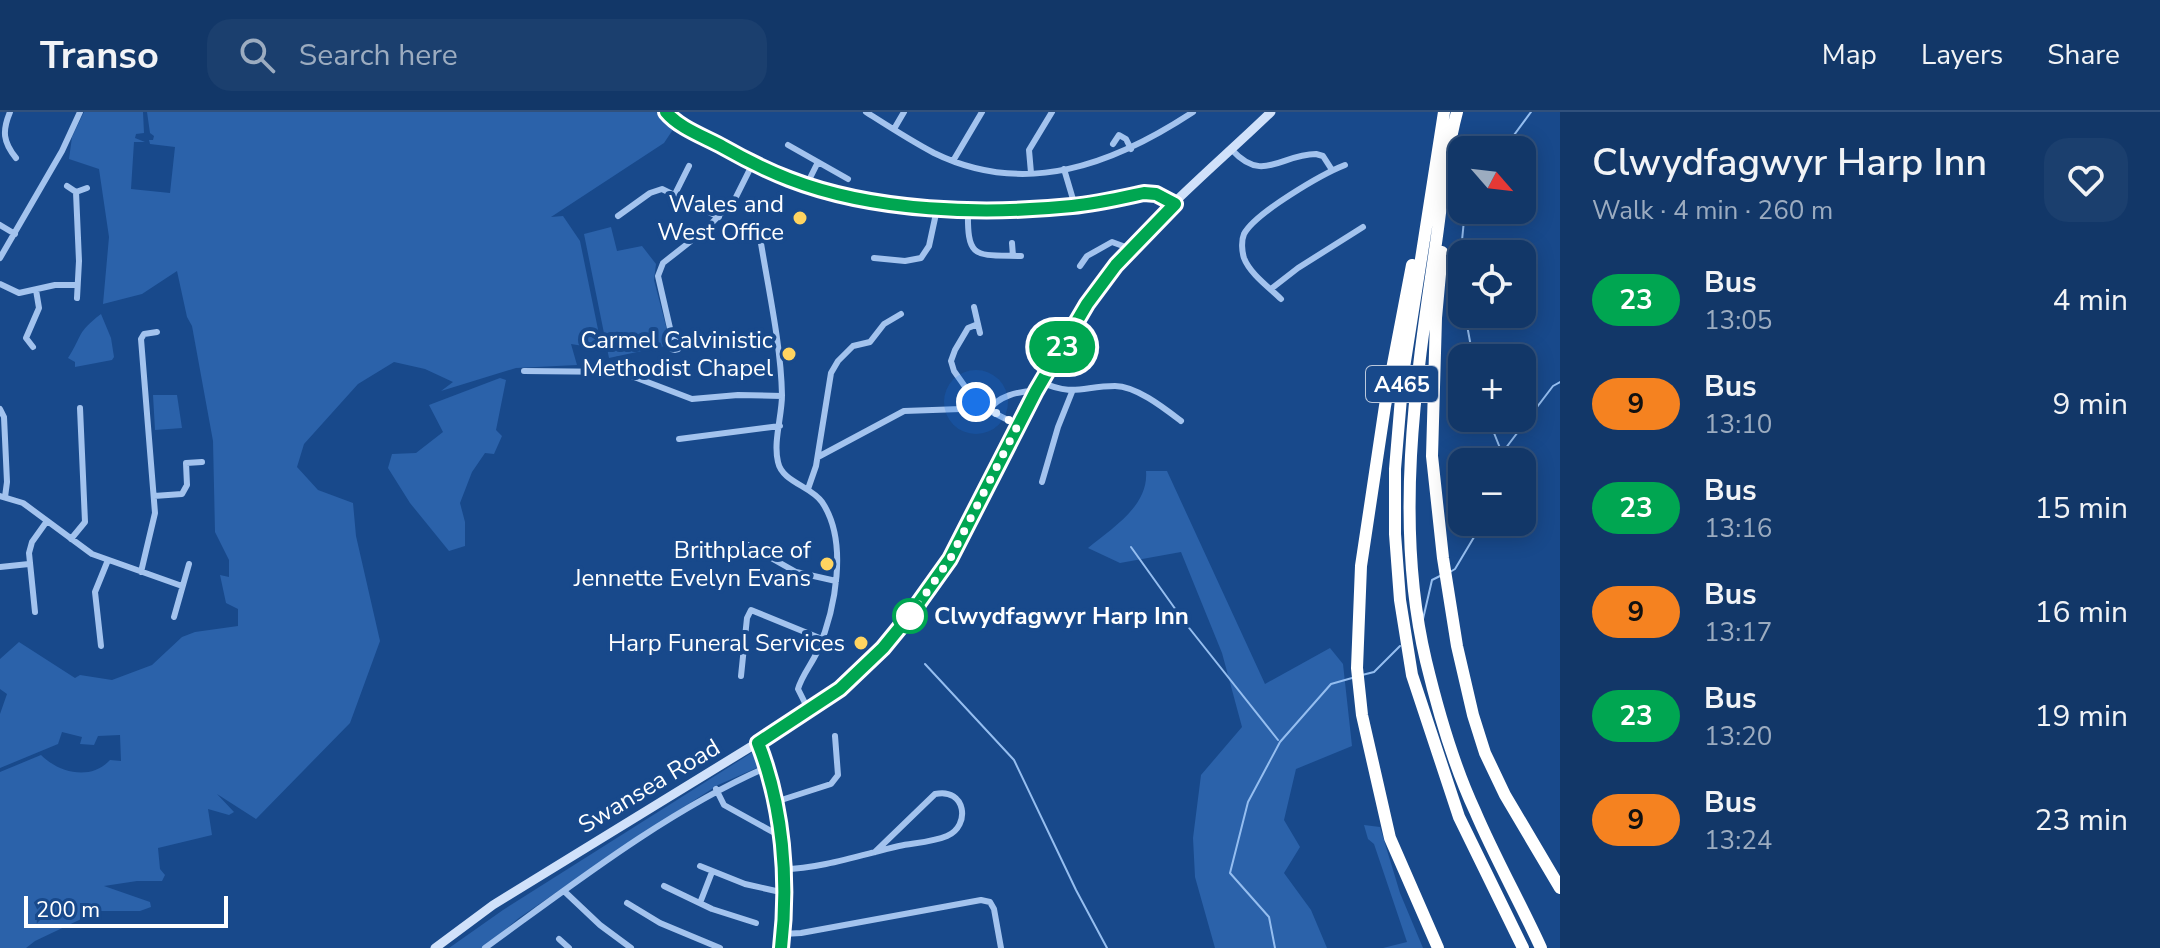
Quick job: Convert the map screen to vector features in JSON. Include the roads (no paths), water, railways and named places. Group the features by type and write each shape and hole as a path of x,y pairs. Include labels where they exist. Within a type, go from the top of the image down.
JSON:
{"highway":[{"name":"A465","path":"1444,112 1403,374 1396,453 1395,534 1400,600 1412,675 1459,817 1523,948"},
{"name":"A465","path":"1457,112 1445,163 1414,406 1411,519 1414,584 1426,662 1447,736 1473,808 1541,948"},
{"path":"1434,169 1426,181 1385,406 1361,566 1357,647 1362,715 1390,838 1438,948"},
{"path":"1439,223 1444,239 1436,318 1432,456 1443,558 1457,646 1485,753 1560,888"}],"street":[{"path":"10,112 4,127 3,146 16,158"},
{"path":"0,258 62,151 80,112"},
{"path":"666,112 677,122 753,163 807,184 880,201 968,210 1075,206 1144,193 1156,194 1175,204"},
{"path":"866,112 953,161 984,171 1031,173 1102,161 1131,149 1193,112"},
{"path":"894,129 904,112"},
{"path":"953,161 982,112"},
{"path":"1031,173 1029,150 1052,112"},
{"name":"Swansea Road","path":"435,948 493,905 809,711 840,689 883,648 950,559 1038,387 1087,304 1131,249 1271,112"},
{"path":"1113,144 1119,135 1126,139 1131,149"},
{"path":"788,145 848,179"},
{"path":"1232,150 1242,160 1263,167 1316,154 1323,156 1332,170"},
{"path":"807,184 818,162"},
{"path":"672,337 658,276 663,263 719,217 735,199 753,163"},
{"path":"1281,299 1246,263 1243,247 1246,232 1280,203 1345,165"},
{"path":"675,194 689,166"},
{"path":"1064,169 1075,206"},
{"path":"67,186 76,192"},
{"path":"76,192 87,188"},
{"path":"618,216 650,193 662,189 719,217"},
{"path":"76,192 79,240 77,298"},
{"path":"874,258 905,261 921,258 929,246 937,209"},
{"path":"968,210 967,239 975,251 1017,256 1012,243"},
{"path":"0,225 15,234"},
{"path":"1271,289 1363,227"},
{"path":"759,231 782,396 779,468 816,495 830,517 833,533 836,581 831,614 798,689 809,711"},
{"path":"1080,266 1087,256 1112,242 1131,249"},
{"path":"0,284 13,292 77,285"},
{"path":"26,338 39,308 36,290"},
{"path":"974,307 980,333"},
{"path":"808,489 818,458 831,373 853,346 870,342 884,324 901,314"},
{"path":"978,324 968,328 951,361 954,371 978,405 1018,425"},
{"path":"141,572 154,521 154,496 141,339 144,334 157,332"},
{"path":"16,337 26,338 33,347"},
{"path":"524,371 621,372 692,399 738,395 782,396"},
{"path":"988,411 994,401 1038,387 1072,392 1118,385 1154,401 1181,421"},
{"path":"1042,482 1072,392"},
{"path":"818,458 904,411 961,409 978,405"},
{"path":"71,539 85,522 80,408"},
{"path":"0,409 7,482 2,496 23,503 92,554 182,586"},
{"path":"679,439 780,426"},
{"path":"154,496 182,494 187,485 186,463 202,462"},
{"path":"35,612 29,564 32,542 47,521"},
{"path":"748,545 796,572 836,581"},
{"path":"101,646 95,592 108,560"},
{"path":"0,567 29,564"},
{"path":"174,617 189,564"},
{"path":"731,668 741,672 747,618 756,600"},
{"path":"751,610 822,639"},
{"path":"775,802 831,784 838,775 835,736"},
{"path":"758,743 775,802 784,869 781,948"},
{"path":"485,948 716,789 765,768"},
{"path":"716,789 724,805 780,836"},
{"path":"784,869 875,852 947,836 962,817 957,798 949,793 935,794 875,852"},
{"path":"700,866 776,893 785,893"},
{"path":"700,903 712,872"},
{"path":"664,886 756,923"},
{"path":"564,891 600,925 631,948"},
{"path":"783,934 981,900 990,902 994,909 1001,948"},
{"path":"627,903 660,923 720,948"},
{"path":"559,939 569,948"}],"waterway":[{"path":"1513,136 1531,112"},
{"path":"1462,240 1464,224"},
{"path":"1468,328 1470,344"},
{"path":"1506,448 1553,386 1560,382"},
{"path":"1494,432 1500,448"},
{"path":"1450,572 1455,569 1475,536"},
{"path":"1131,547 1186,624 1278,740"},
{"path":"1423,619 1432,580 1440,576"},
{"path":"1362,675 1374,672 1400,646"},
{"path":"925,664 1014,760 1107,948"},
{"path":"1275,948 1269,917 1230,873 1248,802 1280,742 1331,684 1352,678"}],"place":[{"name":"Wales and West Office","path":"800,218"},
{"name":"Carmel Calvinistic Methodist Chapel","path":"789,354"},
{"name":"Brithplace of Jennette Evelyn Evans","path":"827,564"},
{"name":"Clwydfagwyr Harp Inn","path":"910,616"},
{"name":"Harp Funeral Services","path":"861,643"}]}
